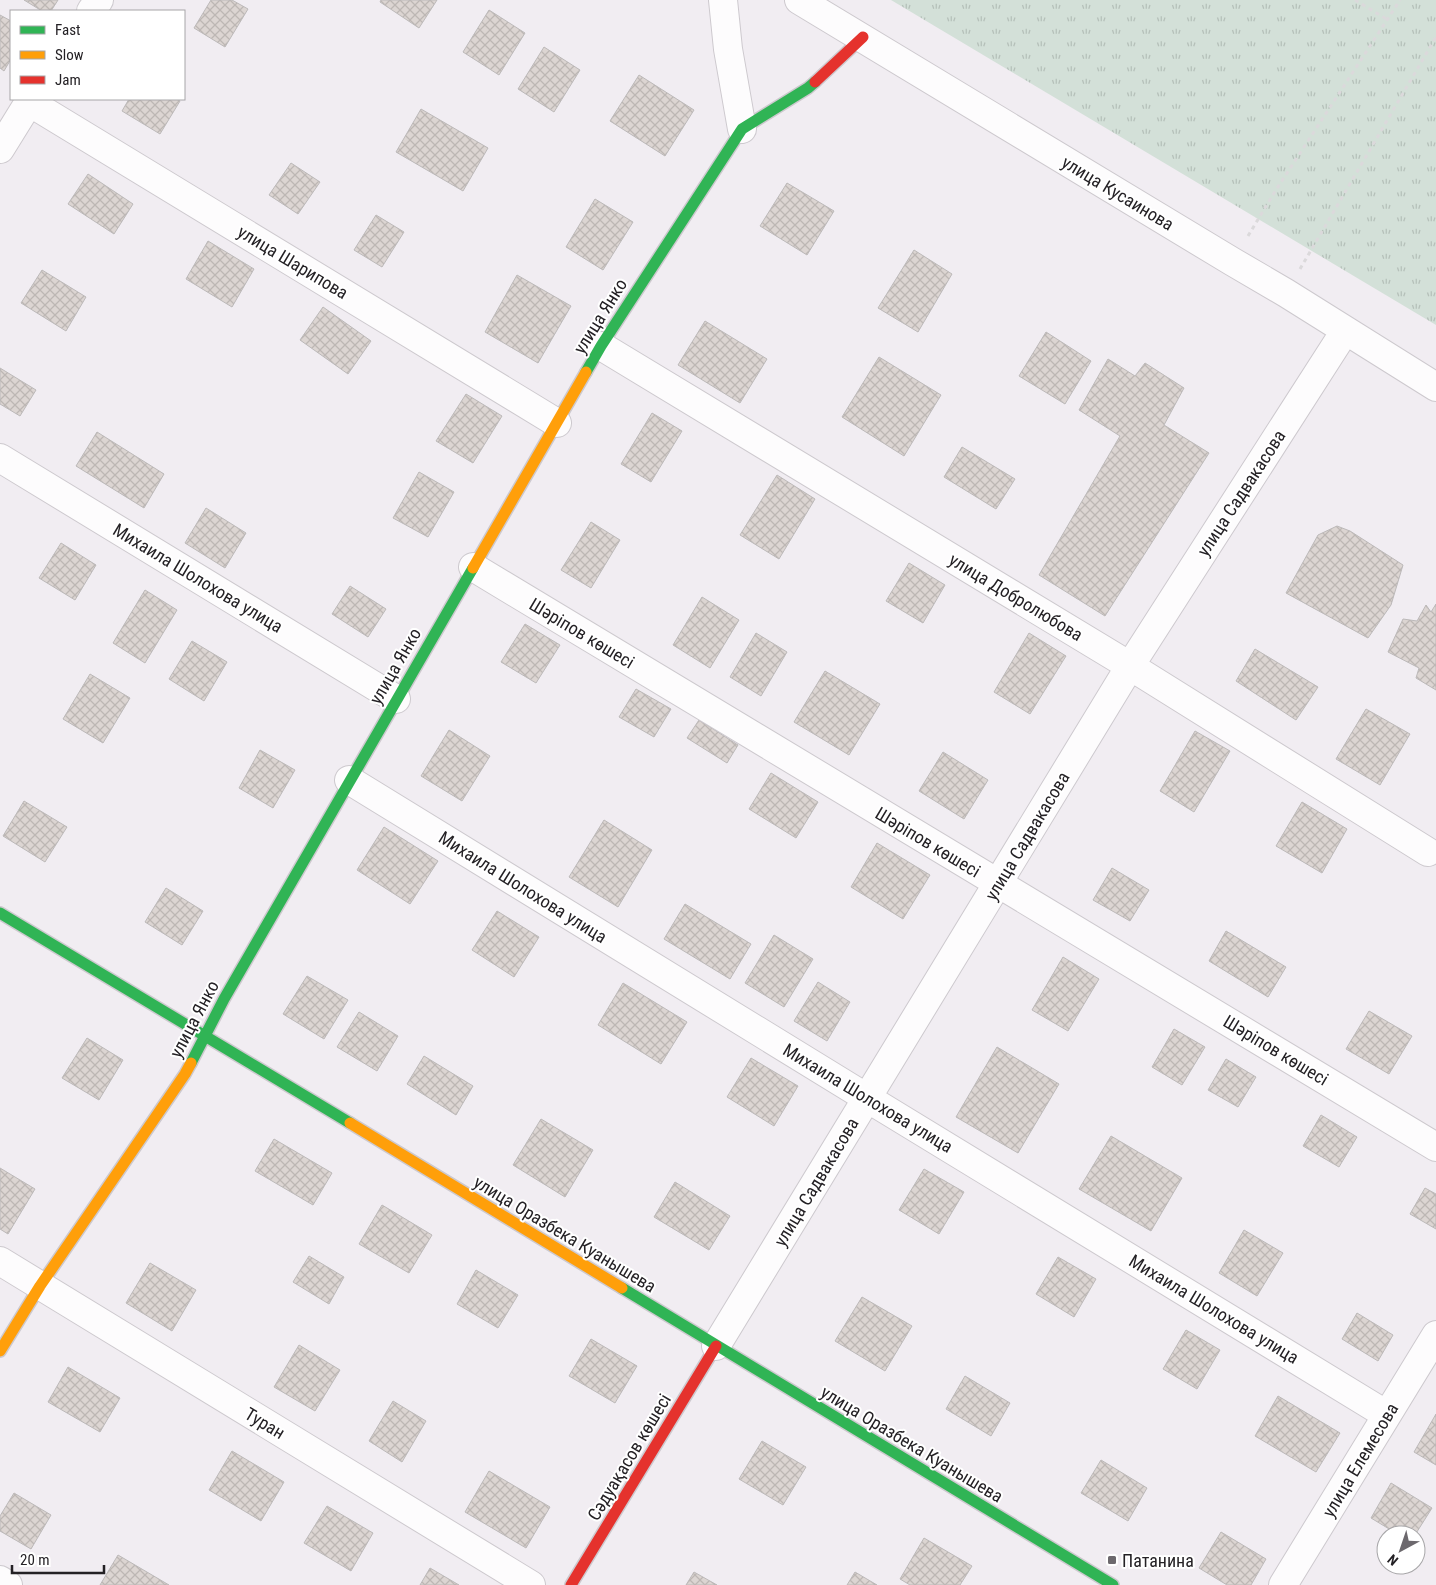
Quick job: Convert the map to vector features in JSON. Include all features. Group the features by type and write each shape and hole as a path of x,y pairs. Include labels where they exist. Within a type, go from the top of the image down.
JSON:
{"street":[{"path":"723,0 728,49 742,129"},
{"name":"улица Кусаинова","path":"799,0 1286,293 1436,387"},
{"name":"улица Янко","path":"0,1351 40,1286 185,1074 224,999 396,698 601,346 742,129 808,88 863,37"},
{"path":"0,149 30,100"},
{"name":"улица Шарипова","path":"30,100 557,423"},
{"name":"улица Садвакасова","path":"716,1346 1130,666 1345,331"},
{"name":"улица Добролюбова","path":"601,346 1130,666 1428,852"},
{"name":"Михаила Шолохова улица","path":"0,458 396,698"},
{"name":"Шәріпов көшесі","path":"473,567 1436,1147"},
{"name":"Михаила Шолохова улица","path":"350,780 1387,1415"},
{"name":"улица Оразбека Куанышева","path":"0,913 205,1035 1113,1585"},
{"name":"Туран","path":"0,1261 531,1585"},
{"name":"улица Елемесова","path":"1283,1585 1436,1335"},
{"name":"Сәдуақасов көшесі","path":"571,1585 716,1346"},
{"path":"0,1580 8,1585"}],"path":[{"path":"1355,0 1388,20"},
{"path":"1233,262 1274,194 1400,0"},
{"path":"1286,293 1436,37"}],"green space":[{"path":"891,0 1436,0 1436,325"}],"building":[{"path":"24,0 58,0 52,10 40,10"},
{"path":"211,0 232,0 248,9 225,47 194,28"},
{"path":"381,0 437,0 419,28 380,2"},
{"path":"489,10 525,33 499,75 463,52"},
{"path":"0,15 10,20 10,61 4,71 0,68"},
{"path":"544,47 580,70 554,112 518,89"},
{"path":"639,75 694,110 665,156 610,121"},
{"path":"128,100 180,101 160,134 122,111"},
{"path":"421,109 488,148 463,191 396,152"},
{"path":"291,163 320,182 298,214 269,195"},
{"path":"88,174 133,204 114,234 68,204"},
{"path":"787,183 834,211 807,255 760,226"},
{"path":"595,199 633,222 603,270 566,247"},
{"path":"376,215 404,232 382,267 354,250"},
{"path":"208,241 254,269 232,307 186,279"},
{"path":"914,250 952,274 918,332 878,308"},
{"path":"42,270 86,297 66,331 21,303"},
{"path":"517,275 571,306 538,363 485,332"},
{"path":"323,307 371,341 348,374 300,340"},
{"path":"705,321 767,359 740,403 678,365"},
{"path":"1046,332 1091,361 1065,404 1019,376"},
{"path":"879,357 941,395 904,456 842,417"},
{"path":"1108,359 1135,376 1145,363 1184,388 1164,425 1209,453 1105,616 1039,575 1120,436 1079,410"},
{"path":"0,368 36,390 20,416 0,404"},
{"path":"466,394 502,416 473,463 436,441"},
{"path":"652,413 682,431 651,482 621,464"},
{"path":"97,432 164,474 144,508 76,466"},
{"path":"962,447 1015,479 996,509 944,477"},
{"path":"419,472 454,492 428,537 393,518"},
{"path":"777,475 815,499 779,559 740,535"},
{"path":"206,508 246,533 225,568 185,543"},
{"path":"591,522 620,540 591,588 561,570"},
{"path":"1337,526 1350,531 1403,565 1391,605 1368,638 1286,593 1318,535"},
{"path":"61,543 96,565 75,600 39,578"},
{"path":"909,563 945,585 923,623 886,601"},
{"path":"350,586 386,609 368,637 332,614"},
{"path":"145,590 177,610 145,663 113,643"},
{"path":"702,597 739,620 710,668 673,645"},
{"path":"1436,604 1436,690 1416,678 1419,668 1388,652 1403,619 1417,621 1426,605 1431,612"},
{"path":"525,624 560,645 536,683 501,662"},
{"path":"756,633 787,652 761,696 730,677"},
{"path":"1029,633 1066,656 1030,714 994,692"},
{"path":"192,641 227,662 204,701 169,679"},
{"path":"1255,649 1318,687 1296,720 1236,681"},
{"path":"825,671 880,704 849,755 794,722"},
{"path":"90,674 130,698 103,743 63,719"},
{"path":"636,689 671,709 654,737 619,717"},
{"path":"1366,709 1410,734 1380,785 1336,759"},
{"path":"699,720 738,745 727,763 687,738"},
{"path":"449,730 490,756 462,801 421,776"},
{"path":"1195,731 1230,751 1194,812 1160,791"},
{"path":"260,750 295,770 273,808 239,788"},
{"path":"943,752 988,780 964,819 919,791"},
{"path":"771,773 818,802 796,838 749,809"},
{"path":"24,801 67,827 45,862 3,836"},
{"path":"1302,802 1347,829 1322,873 1276,846"},
{"path":"604,820 652,850 618,907 569,877"},
{"path":"384,827 438,861 410,904 357,870"},
{"path":"877,843 930,875 903,919 851,887"},
{"path":"1112,868 1149,890 1130,921 1093,900"},
{"path":"166,888 203,911 182,945 145,922"},
{"path":"685,904 751,944 730,979 664,939"},
{"path":"497,911 539,937 514,977 472,950"},
{"path":"1226,931 1286,967 1268,997 1209,961"},
{"path":"774,935 813,959 784,1007 745,983"},
{"path":"1063,957 1099,979 1068,1031 1032,1010"},
{"path":"307,976 348,1000 324,1039 283,1014"},
{"path":"818,982 850,1002 827,1041 794,1021"},
{"path":"623,983 687,1022 661,1064 598,1025"},
{"path":"1369,1011 1412,1036 1389,1074 1346,1049"},
{"path":"359,1012 398,1036 377,1071 337,1047"},
{"path":"1174,1029 1205,1047 1182,1085 1152,1067"},
{"path":"87,1038 123,1060 99,1100 62,1078"},
{"path":"997,1047 1059,1084 1018,1153 956,1117"},
{"path":"424,1056 473,1086 456,1115 407,1084"},
{"path":"751,1058 798,1086 774,1126 727,1097"},
{"path":"1226,1059 1256,1077 1238,1107 1208,1090"},
{"path":"1321,1115 1357,1137 1339,1167 1303,1146"},
{"path":"541,1119 593,1150 565,1197 513,1165"},
{"path":"1111,1136 1182,1178 1151,1231 1079,1189"},
{"path":"274,1139 332,1173 313,1205 255,1171"},
{"path":"0,1168 35,1189 8,1234 0,1229"},
{"path":"924,1169 964,1192 939,1234 899,1210"},
{"path":"675,1182 730,1216 709,1250 654,1217"},
{"path":"1425,1188 1436,1194 1436,1229 1410,1214"},
{"path":"382,1205 432,1235 409,1273 359,1244"},
{"path":"1244,1230 1283,1253 1257,1296 1219,1273"},
{"path":"309,1256 344,1277 329,1304 293,1282"},
{"path":"1058,1257 1096,1279 1074,1317 1036,1294"},
{"path":"150,1263 196,1290 172,1331 126,1303"},
{"path":"476,1270 518,1295 498,1328 457,1304"},
{"path":"862,1297 912,1326 885,1371 835,1341"},
{"path":"1357,1313 1393,1335 1378,1361 1342,1339"},
{"path":"1186,1330 1220,1350 1197,1389 1163,1369"},
{"path":"591,1339 637,1366 615,1403 569,1376"},
{"path":"299,1345 340,1370 315,1411 274,1387"},
{"path":"68,1367 120,1398 100,1432 48,1402"},
{"path":"965,1376 1010,1403 991,1436 946,1409"},
{"path":"1278,1396 1340,1433 1316,1472 1255,1436"},
{"path":"393,1401 426,1421 402,1462 369,1441"},
{"path":"1436,1414 1436,1465 1414,1452"},
{"path":"762,1441 806,1467 783,1505 739,1479"},
{"path":"232,1451 284,1482 261,1521 209,1490"},
{"path":"1101,1460 1147,1488 1128,1521 1081,1493"},
{"path":"489,1471 550,1507 526,1548 465,1512"},
{"path":"1391,1483 1432,1508 1421,1525 1383,1525 1371,1518"},
{"path":"14,1493 51,1515 31,1549 0,1531 0,1516"},
{"path":"327,1506 373,1533 351,1571 304,1543"},
{"path":"1221,1532 1266,1559 1251,1585 1227,1585 1199,1568"},
{"path":"924,1538 972,1566 960,1585 910,1585 900,1579"},
{"path":"118,1555 169,1585 100,1585"},
{"path":"430,1568 459,1585 420,1585"},
{"path":"694,1572 717,1585 686,1585"},
{"path":"855,1572 877,1585 847,1585"}],"traffic: fast":[{"path":"586,372 742,129 815,82"},
{"path":"191,1063 224,999 473,568"},
{"path":"0,913 350,1123"},
{"path":"622,1288 1113,1585"}],"traffic: slow":[{"path":"473,568 586,372"},
{"path":"0,1351 40,1286 191,1063"},
{"path":"350,1123 622,1288"}],"traffic: jam":[{"path":"815,82 863,37"},
{"path":"571,1585 716,1346"}],"place":[{"name":"Патанина","path":"1112,1560"}]}
